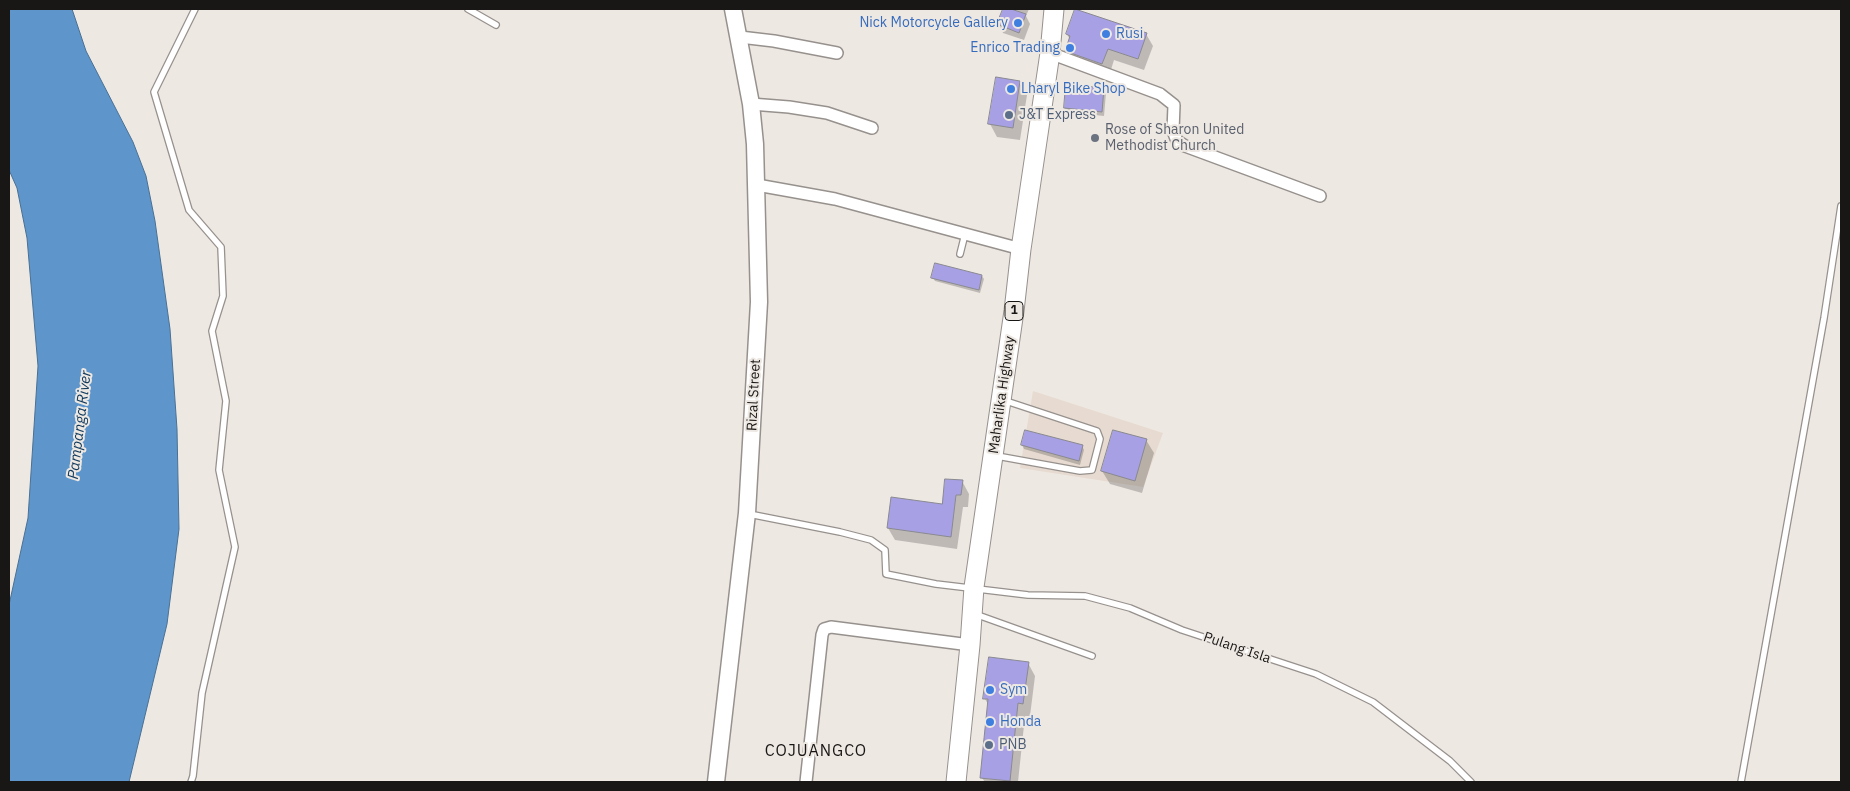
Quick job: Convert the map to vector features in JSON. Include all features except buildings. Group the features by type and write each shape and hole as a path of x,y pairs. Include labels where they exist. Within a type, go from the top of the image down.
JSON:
{"main road":[{"name":"Maharlika Highway","path":"956,782 974,588 1050,53 1054,9"}],"street":[{"name":"Rizal Street","path":"716,782 747,513 759,302 757,184 751,104 740,37 733,9"},
{"path":"740,37 797,44 837,53"},
{"path":"1050,53 1160,94 1174,105 1173,131 1177,141 1320,196"},
{"path":"751,104 827,113 872,128"},
{"path":"757,184 835,199 1021,248"},
{"path":"806,782 824,629 831,627 970,645"}],"lane":[{"path":"191,782 202,693 235,547 219,470 226,401 212,331 223,296 221,247 188,210 154,92 196,9"},
{"path":"468,9 496,25"},
{"path":"1741,782 1822,328 1841,206"},
{"path":"960,254 965,234"},
{"path":"993,455 1080,472 1092,470 1100,439 1097,431 1001,400"},
{"name":"Pulang Isla","path":"747,513 871,540 885,550 886,574 936,584 1028,595 1085,596 1130,608 1182,630 1316,674 1373,702 1450,761 1471,782"},
{"path":"973,614 1092,656"}],"shaded area":[{"path":"1033,391 1163,433 1143,487 1020,468"}],"water":[{"name":"Pampanga River","path":"9,9 72,9 86,51 133,142 146,176 155,221 170,329 177,429 179,529 167,624 129,782 9,782 9,605 28,518 38,366 27,238 17,188 9,170"}],"place":[{"name":"Nick Motorcycle Gallery","path":"1018,23"},
{"name":"Rusi","path":"1106,34"},
{"name":"Enrico Trading","path":"1070,48"},
{"name":"Lharyl Bike Shop","path":"1011,89"},
{"name":"J&T Express","path":"1009,115"},
{"name":"Rose of Sharon United Methodist Church","path":"1095,138"},
{"name":"Sym","path":"990,690"},
{"name":"Honda","path":"990,722"},
{"name":"PNB","path":"989,745"}],"district":[{"name":"COJUANGCO","path":"816,751"}]}
